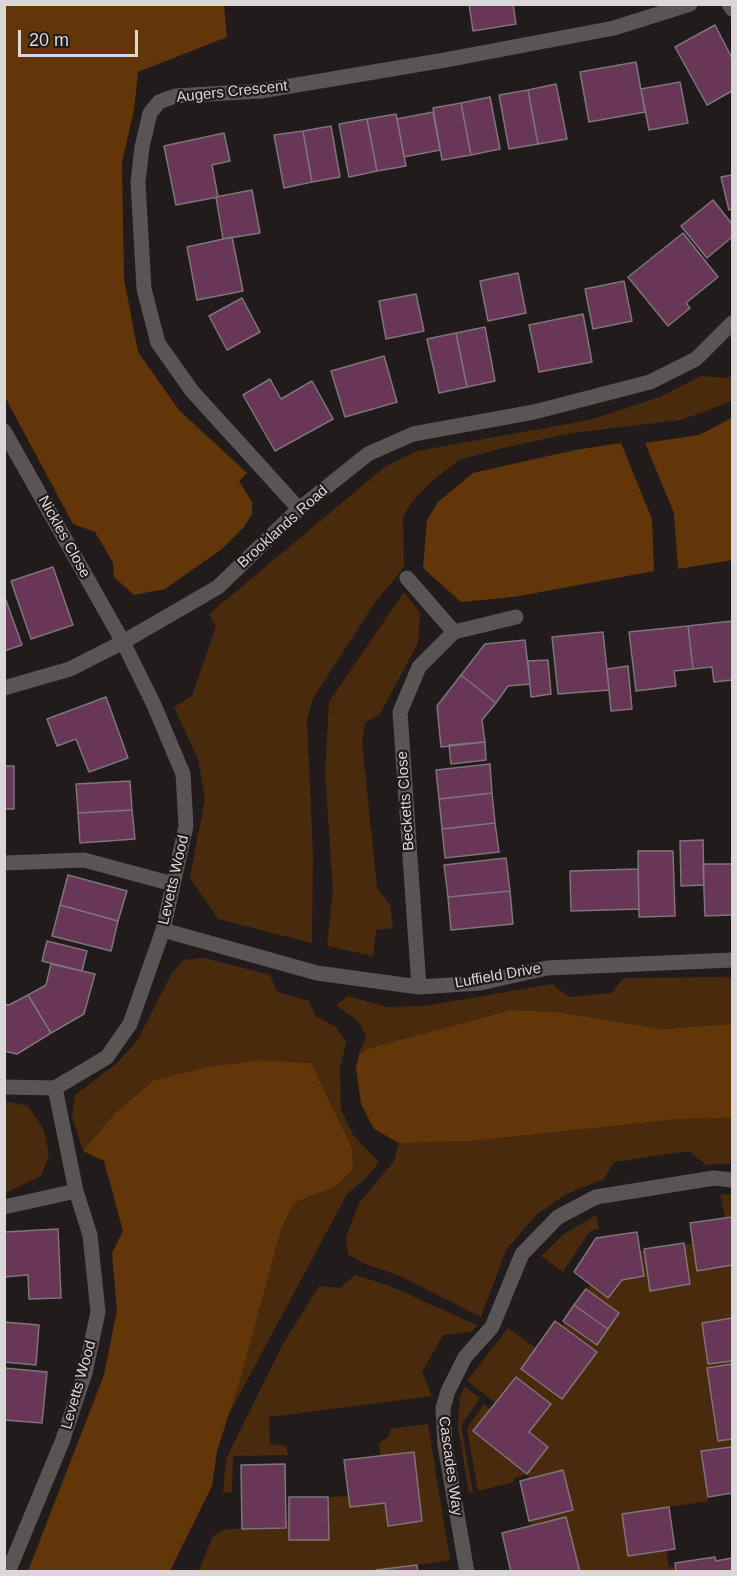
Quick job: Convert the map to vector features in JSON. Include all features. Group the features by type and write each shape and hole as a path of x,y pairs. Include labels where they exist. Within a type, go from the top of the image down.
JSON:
{"street":[{"name":"Augers Crescent","path":"299,508 192,391 158,343 144,289 138,182 142,147 150,112 159,102 175,96 261,91 435,62 614,28 690,4"},
{"path":"729,4 732,9"},
{"name":"Brooklands Road","path":"4,688 70,669 123,642 218,587 299,508 368,454 413,434 534,412 650,382 696,359 732,323"},
{"name":"Nickles Close","path":"4,431 123,642"},
{"path":"407,578 454,632 516,617"},
{"name":"Becketts Close","path":"419,987 400,712 419,668 454,632"},
{"name":"Levetts Wood","path":"8,1572 65,1432 86,1373 98,1312 90,1235 76,1191 55,1088 107,1057 130,1024 163,930 186,826 183,774 123,642"},
{"path":"4,862 84,860 173,884"},
{"name":"Luffield Drive","path":"163,930 317,973 419,987 480,983 547,968 732,960"},
{"path":"4,1087 55,1088"},
{"name":"Cascades Way","path":"467,1572 445,1445 442,1408 465,1357 492,1327 522,1254 558,1217 596,1197 714,1178 732,1180"},
{"path":"4,1207 76,1191"}],"shaded area":[{"path":"4,5 224,5 227,37 138,72 134,110 122,162 124,279 138,352 179,410 247,473 239,481 252,502 252,514 244,527 222,549 165,589 134,595 114,577 113,563 95,532 73,524 5,397"},
{"path":"732,375 732,400 707,411 680,420 573,433 459,460 432,481 412,502 403,517 404,567 374,604 312,700 307,721 313,854 312,943 218,919 190,878 205,798 198,759 174,707 192,696 216,626 209,614 386,466 417,451 589,420 660,397 701,376 728,378"},
{"path":"732,418 732,560 678,569 674,513 645,443 699,435"},
{"path":"621,443 652,519 654,571 514,597 461,602 423,568 427,520 438,502 473,473 575,450"},
{"path":"404,592 420,613 418,643 380,714 365,723 362,741 377,888 390,905 393,928 376,930 373,956 327,946 333,891 325,772 329,702"},
{"path":"204,958 270,975 277,992 309,1001 315,1016 336,1027 346,1042 340,1069 341,1110 353,1135 379,1162 367,1177 347,1194 229,1414 281,1231 294,1203 312,1196 352,1148 311,1063 261,1060 207,1067 154,1080 114,1114 83,1151 72,1117 75,1095 117,1063 137,1041 172,973 183,960"},
{"path":"732,977 732,1024 663,1029 557,1012 511,1010 370,1048 359,1054 366,1037 359,1022 336,1005 348,996 387,1007 425,1006 552,984 569,997 611,993 624,978"},
{"path":"511,1010 557,1012 663,1029 732,1024 732,1118 679,1119 472,1141 399,1143 374,1129 361,1104 356,1068 359,1054 370,1048"},
{"path":"261,1060 311,1063 352,1148 353,1169 336,1186 294,1203 281,1230 241,1376 217,1451 212,1486 170,1571 28,1571 104,1375 117,1310 112,1253 123,1231 104,1161 83,1151 114,1114 154,1080 207,1067"},
{"path":"5,1101 28,1106 44,1130 49,1155 41,1176 5,1193"},
{"path":"732,1118 732,1163 706,1165 689,1151 614,1162 604,1179 566,1194 535,1216 506,1250 481,1317 400,1276 365,1264 348,1254 346,1237 359,1203 394,1161 399,1143 472,1141 679,1119"},
{"path":"720,1194 732,1195 732,1217 725,1218"},
{"path":"596,1215 599,1229 590,1231 563,1272 541,1256 564,1234"},
{"path":"693,1243 698,1270 732,1265 732,1318 702,1323 708,1364 732,1361 732,1364 708,1368 718,1441 732,1439 732,1447 701,1452 708,1501 622,1514 628,1556 666,1550 669,1567 675,1567 676,1571 580,1571 531,1526 529,1521 573,1510 563,1470 529,1478 527,1474 514,1478 514,1482 478,1491 467,1428 484,1404 490,1409 473,1431 528,1474 548,1447 529,1432 551,1404 516,1377 495,1402 467,1381 508,1328 536,1348 521,1369 597,1352 562,1326 565,1322 597,1345 619,1314 587,1290 591,1284 608,1297 622,1280 644,1276 640,1251 644,1251 650,1291 690,1284 684,1245"},
{"path":"355,1275 390,1286 477,1325 472,1332 443,1335 422,1372 432,1396 269,1417 270,1444 286,1446 288,1455 233,1456 232,1492 223,1493 226,1459 283,1344 319,1286 340,1288"},
{"path":"465,1387 480,1398 461,1426 473,1492 469,1493 458,1427 460,1397"},
{"path":"428,1424 450,1560 376,1572 198,1572 213,1536 227,1529 286,1528 287,1502 289,1540 328,1540 328,1497 348,1496 350,1507 385,1503 388,1526 422,1521 414,1452 380,1456 379,1443 388,1437 391,1429"}],"building":[{"path":"469,4 513,4 516,24 473,31"},
{"path":"715,25 732,58 732,91 707,105 675,47"},
{"path":"636,62 645,112 589,122 580,72"},
{"path":"680,82 688,123 649,130 641,89"},
{"path":"556,84 567,139 538,144 528,90"},
{"path":"528,90 538,144 509,149 499,95"},
{"path":"490,97 500,149 471,155 461,103"},
{"path":"461,103 471,155 442,160 433,108"},
{"path":"433,112 440,150 404,157 397,119"},
{"path":"396,114 406,166 377,171 367,119"},
{"path":"367,119 377,171 349,177 339,124"},
{"path":"331,126 340,177 312,182 303,131"},
{"path":"303,131 312,182 284,188 274,135"},
{"path":"224,133 230,161 212,165 218,197 176,205 164,146"},
{"path":"732,175 732,209 729,210 721,177"},
{"path":"252,190 260,233 223,239 216,197"},
{"path":"713,200 732,224 732,237 707,258 681,226"},
{"path":"683,233 718,277 686,303 690,308 668,326 628,277"},
{"path":"232,237 243,291 197,300 187,247"},
{"path":"518,273 526,313 488,321 480,281"},
{"path":"624,281 632,321 593,329 585,289"},
{"path":"416,294 424,331 386,339 379,301"},
{"path":"242,298 260,332 227,350 209,316"},
{"path":"583,314 592,362 539,372 529,325"},
{"path":"485,327 495,381 467,387 456,333"},
{"path":"456,333 467,387 439,393 427,339"},
{"path":"384,356 397,402 345,417 331,371"},
{"path":"270,379 281,399 312,381 333,419 275,451 243,395"},
{"path":"53,567 73,625 31,639 11,581"},
{"path":"4,595 22,645 4,651"},
{"path":"732,621 732,680 714,682 712,667 693,669 688,626"},
{"path":"688,626 693,669 674,671 676,686 636,691 629,632"},
{"path":"603,632 609,690 558,694 552,637"},
{"path":"525,640 530,684 508,686 496,703 461,675 485,644"},
{"path":"548,660 551,694 531,697 528,661"},
{"path":"628,666 632,709 611,711 607,669"},
{"path":"461,675 496,703 482,720 485,742 441,747 437,706"},
{"path":"106,697 128,758 89,772 76,739 57,746 47,719"},
{"path":"485,742 486,760 451,764 449,745"},
{"path":"490,764 492,793 439,799 436,770"},
{"path":"4,766 14,766 14,809 4,809"},
{"path":"130,781 132,810 78,813 76,784"},
{"path":"492,793 495,823 442,829 439,799"},
{"path":"132,810 135,839 80,843 78,813"},
{"path":"495,823 499,852 445,858 442,829"},
{"path":"703,840 704,885 681,886 680,841"},
{"path":"638,851 673,851 675,916 639,917"},
{"path":"506,858 510,891 448,897 444,865"},
{"path":"703,864 732,864 732,915 705,916"},
{"path":"638,869 639,909 571,911 570,871"},
{"path":"68,875 127,891 118,921 60,905"},
{"path":"510,891 513,924 451,930 448,897"},
{"path":"60,905 118,921 111,951 52,936"},
{"path":"47,941 87,951 82,971 42,961"},
{"path":"51,964 95,974 84,1014 51,1033 28,995 46,985"},
{"path":"28,995 51,1033 17,1054 4,1051 4,1004 9,1005"},
{"path":"732,1217 732,1265 697,1271 690,1223"},
{"path":"58,1229 61,1298 29,1299 28,1275 4,1277 4,1232"},
{"path":"637,1232 644,1276 622,1280 608,1298 574,1272 596,1238"},
{"path":"684,1243 690,1284 650,1291 644,1249"},
{"path":"586,1289 619,1313 608,1329 574,1305"},
{"path":"574,1305 608,1329 597,1345 563,1321"},
{"path":"732,1318 732,1361 708,1364 702,1323"},
{"path":"555,1321 597,1352 562,1399 521,1369"},
{"path":"4,1322 39,1325 36,1365 4,1362"},
{"path":"732,1364 732,1439 718,1441 707,1368"},
{"path":"4,1368 47,1372 42,1423 4,1420"},
{"path":"516,1377 551,1404 529,1432 548,1447 527,1474 473,1431"},
{"path":"732,1447 732,1493 708,1497 701,1451"},
{"path":"414,1452 422,1521 388,1526 385,1503 350,1507 344,1460"},
{"path":"285,1464 286,1528 242,1529 241,1465"},
{"path":"563,1470 573,1510 529,1521 520,1481"},
{"path":"289,1497 328,1497 329,1540 289,1540"},
{"path":"669,1507 675,1549 628,1556 622,1514"},
{"path":"566,1517 580,1572 511,1572 502,1533"},
{"path":"715,1557 716,1561 732,1558 732,1572 676,1572 675,1563"},
{"path":"417,1565 418,1572 376,1572 376,1570"}]}
